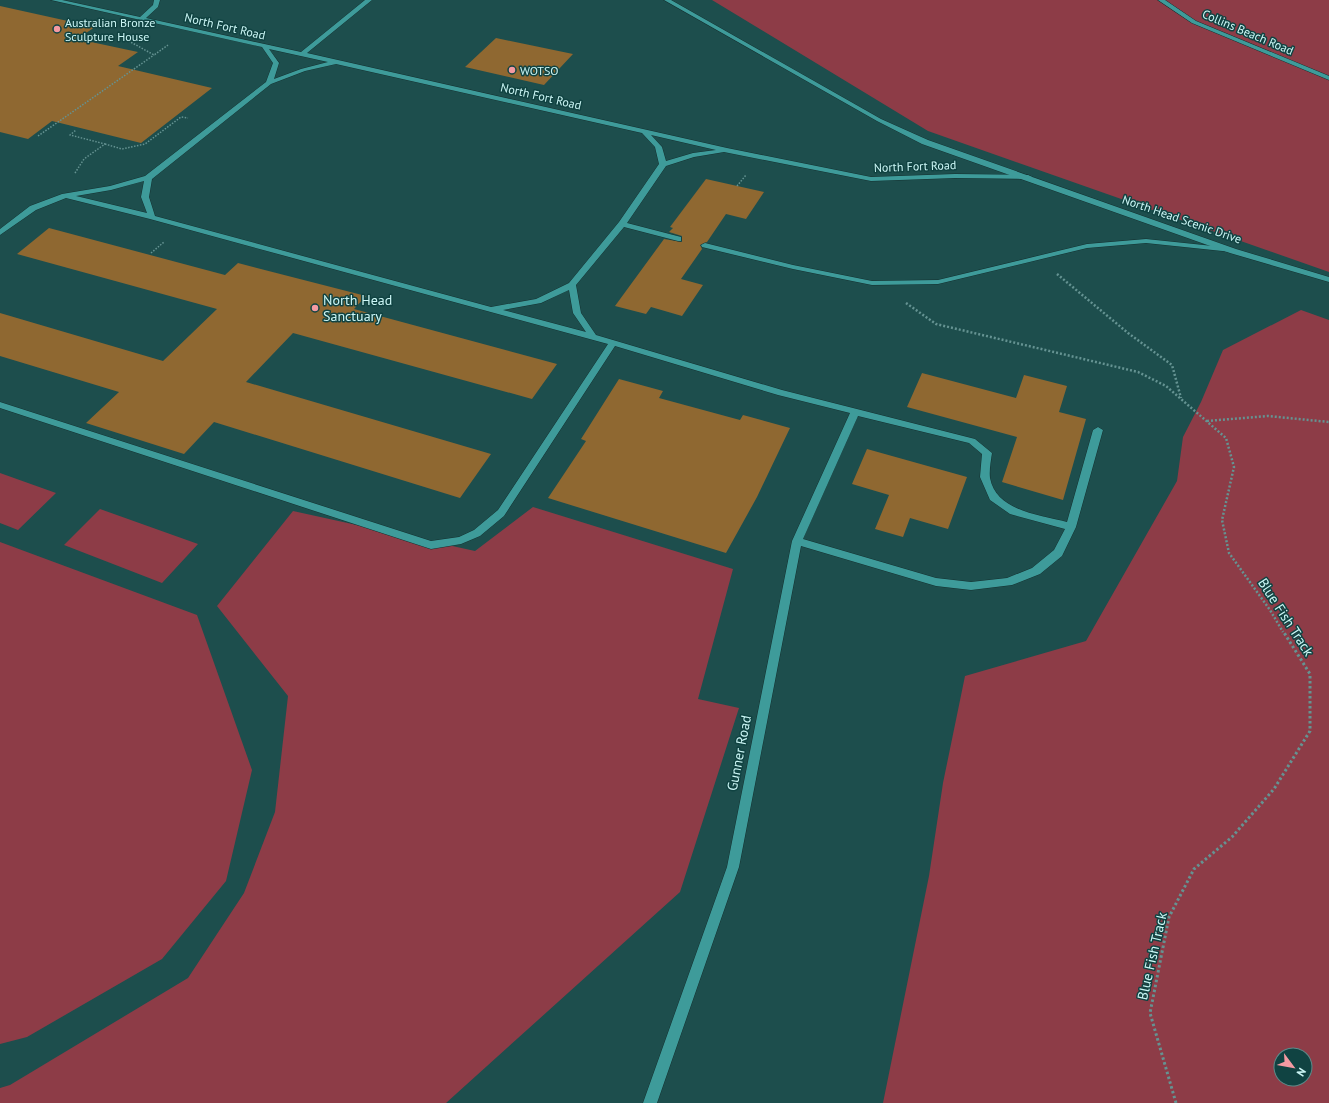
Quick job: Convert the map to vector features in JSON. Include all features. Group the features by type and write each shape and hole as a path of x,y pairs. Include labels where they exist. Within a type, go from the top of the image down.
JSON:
{"street":[{"name":"North Fort Road","path":"54,0 302,54 726,150 871,179 955,176 1028,177"},
{"path":"70,4 78,0"},
{"path":"141,19 156,6 157,0"},
{"path":"302,54 369,0"},
{"name":"North Head Scenic Drive","path":"667,0 878,120 925,142 1028,177 1233,251 1329,280"},
{"name":"Collins Beach Road","path":"1161,0 1194,22 1329,78"},
{"path":"265,47 276,63 269,83"},
{"path":"0,233 33,208 65,196 111,188 148,178 269,83 303,70 336,62"},
{"path":"644,131 658,146 663,164"},
{"path":"490,309 538,301 572,285 622,224 663,164 693,155 726,150"},
{"path":"148,178 145,197 152,217"},
{"path":"65,196 152,217 593,337 781,393 972,441 987,454 985,477 993,498 1013,511 1071,527"},
{"path":"622,224 678,239"},
{"path":"705,245 793,267 872,283 938,282 1087,246 1146,241 1233,251"},
{"path":"572,285 577,313 593,337"},
{"path":"0,405 431,545 461,540 477,533 501,513 613,344"},
{"name":"Gunner Road","path":"650,1103 733,867 797,541 856,411"},
{"path":"797,541 936,582 970,586 1008,582 1036,571 1058,553 1071,527 1098,430"}],"path":[{"path":"38,136 154,54"},
{"path":"76,130 70,135 122,149 145,144 181,117"},
{"path":"65,196 67,188 84,159 105,144"},
{"path":"737,186 748,171"},
{"path":"1037,258 1128,333 1172,365 1181,399"},
{"name":"Blue Fish Track","path":"936,324 1138,372 1166,386 1226,438 1234,467 1222,520 1229,553 1270,610 1310,674 1310,731 1274,789 1232,837 1194,869 1169,917 1150,1013 1176,1103"},
{"path":"1206,421 1268,416 1329,422"}],"shaded area":[{"path":"712,0 1329,0 1329,272 928,131"},
{"path":"1301,310 1329,320 1329,1103 883,1103 929,876 943,783 965,676 1086,641 1177,481 1183,437 1201,402 1223,350"},
{"path":"0,473 56,493 18,530 0,523"},
{"path":"533,507 733,569 698,699 739,708 680,892 446,1103 0,1103 0,1088 10,1085 188,978 244,893 275,812 288,696 217,606 293,511 475,551"},
{"path":"100,509 198,544 162,583 64,545"},
{"path":"0,542 197,615 252,770 226,881 162,959 27,1037 0,1044"}],"building":[{"path":"0,6 95,27 77,39 138,52 118,66 212,88 141,143 52,121 28,139 0,132"},
{"path":"496,38 573,54 544,85 465,67"},
{"path":"706,179 764,192 746,219 726,214 707,242 700,245 702,249 681,279 703,285 682,316 651,307 646,314 615,306 664,239 682,242 682,236 669,232 673,228 670,227"},
{"path":"49,228 225,275 238,263 366,296 354,309 557,364 532,399 293,333 246,382 491,454 460,498 214,422 184,454 86,423 119,392 0,356 0,313 163,361 217,309 17,254"},
{"path":"922,373 1016,398 1024,375 1067,386 1059,412 1086,419 1063,500 1002,482 1017,437 907,407"},
{"path":"619,379 663,391 659,398 740,420 743,415 790,428 757,497 726,553 548,498 586,441 581,439"},
{"path":"867,449 967,477 948,529 910,518 903,537 875,529 889,495 852,484"}],"place":[{"name":"Australian Bronze Sculpture House","path":"57,29"},
{"name":"WOTSO","path":"512,70"},
{"name":"North Head Sanctuary","path":"315,308"}]}
